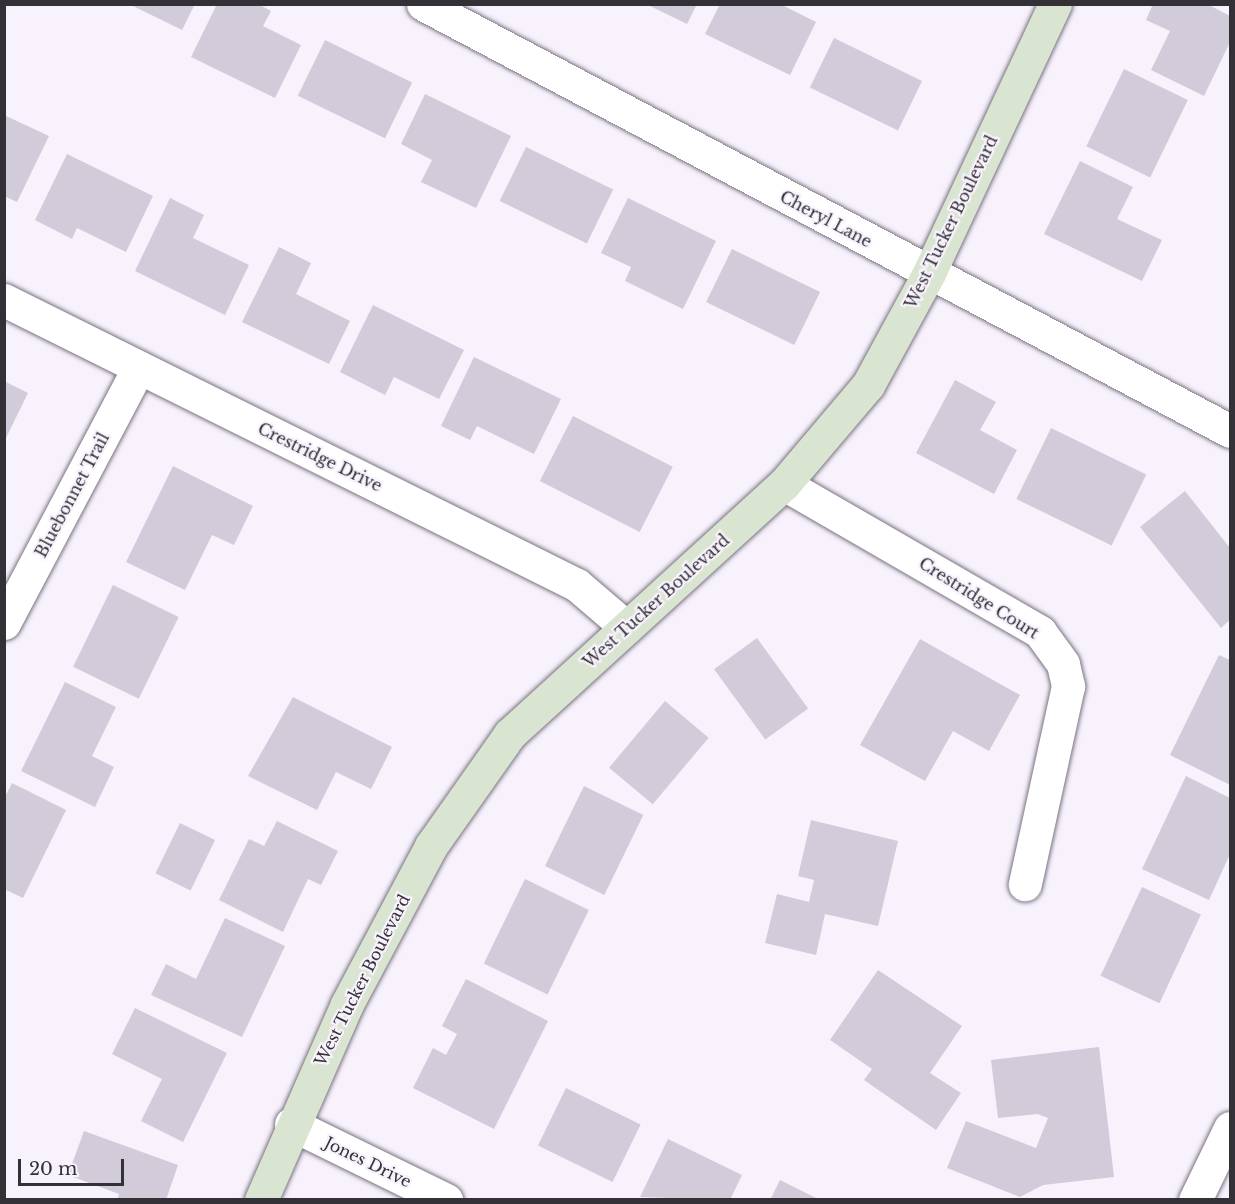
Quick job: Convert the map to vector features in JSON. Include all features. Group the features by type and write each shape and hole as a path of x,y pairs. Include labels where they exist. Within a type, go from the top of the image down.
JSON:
{"street":[{"name":"Cheryl Lane","path":"423,4 1230,430"},
{"name":"West Tucker Boulevard","path":"261,1200 291,1124 347,1004 431,846 510,734 784,484 868,385 929,273 1055,4"},
{"name":"Crestridge Drive","path":"4,300 576,585 626,627"},
{"name":"Bluebonnet Trail","path":"4,623 139,367"},
{"name":"Crestridge Court","path":"784,484 1040,632 1063,664 1068,686 1025,884"},
{"name":"Jones Drive","path":"291,1124 446,1200"},
{"path":"1195,1200 1230,1128"}],"building":[{"path":"129,4 195,4 182,30"},
{"path":"217,4 258,4 271,11 263,26 301,45 275,98 191,57"},
{"path":"646,4 697,4 687,24"},
{"path":"720,4 780,4 816,22 790,75 705,34"},
{"path":"1153,4 1207,4 1230,16 1230,42 1204,96 1151,70 1170,31 1146,20"},
{"path":"834,38 922,81 898,130 810,87"},
{"path":"325,40 412,83 385,138 298,96"},
{"path":"1124,69 1188,100 1150,177 1086,146"},
{"path":"425,94 511,136 476,208 421,182 432,160 401,144"},
{"path":"4,115 49,136 17,202 4,196"},
{"path":"526,147 613,190 587,243 500,201"},
{"path":"67,154 153,196 126,252 77,228 72,239 35,220"},
{"path":"1080,161 1133,187 1117,219 1162,240 1142,281 1044,234"},
{"path":"170,198 204,215 193,238 249,265 225,315 135,271"},
{"path":"628,198 716,241 683,309 625,281 631,267 601,253"},
{"path":"279,247 311,263 296,294 350,321 329,364 242,322"},
{"path":"732,249 820,292 794,345 706,302"},
{"path":"373,305 464,350 439,399 394,377 385,395 340,372"},
{"path":"474,357 561,399 534,454 477,426 470,440 441,426"},
{"path":"955,380 996,402 980,430 1017,450 994,494 916,453"},
{"path":"4,381 28,393 4,442"},
{"path":"573,416 673,467 640,532 540,481"},
{"path":"1051,428 1146,474 1112,545 1016,499"},
{"path":"173,466 253,506 234,545 212,535 185,590 126,562"},
{"path":"1185,491 1230,548 1230,620 1221,628 1140,527"},
{"path":"113,585 179,617 139,699 73,667"},
{"path":"757,638 808,708 765,740 714,669"},
{"path":"920,639 1020,695 989,751 953,731 925,781 860,745"},
{"path":"1219,655 1230,660 1230,785 1170,755"},
{"path":"65,682 116,707 92,756 114,767 95,807 21,771"},
{"path":"293,697 392,747 371,789 336,772 317,810 248,776"},
{"path":"665,701 709,738 653,804 609,768"},
{"path":"1186,776 1230,798 1230,854 1209,900 1142,869"},
{"path":"12,783 66,810 23,898 4,889 4,799"},
{"path":"584,786 643,815 604,895 545,866"},
{"path":"811,820 898,841 878,926 825,914 816,955 765,943 777,894 809,902 814,880 798,876"},
{"path":"277,821 338,851 321,885 308,879 283,932 219,900 249,839 264,846"},
{"path":"180,823 215,840 191,890 155,873"},
{"path":"525,879 589,910 548,995 484,963"},
{"path":"1142,887 1201,914 1159,1003 1101,976"},
{"path":"225,918 285,946 242,1037 151,995 166,964 196,979"},
{"path":"878,970 962,1026 930,1073 961,1093 936,1130 864,1080 872,1069 830,1040"},
{"path":"466,979 548,1021 494,1129 413,1088 433,1048 446,1055 457,1034 442,1026"},
{"path":"135,1008 227,1053 183,1142 141,1121 162,1079 112,1054"},
{"path":"1099,1047 1114,1177 1043,1185 1020,1197 947,1168 966,1121 1036,1148 1048,1118 1037,1114 998,1118 991,1060"},
{"path":"566,1088 641,1124 613,1182 538,1146"},
{"path":"84,1131 178,1165 166,1200 117,1200 119,1194 68,1175"},
{"path":"668,1139 742,1175 730,1200 640,1197"},
{"path":"780,1180 820,1200 770,1200"}]}
